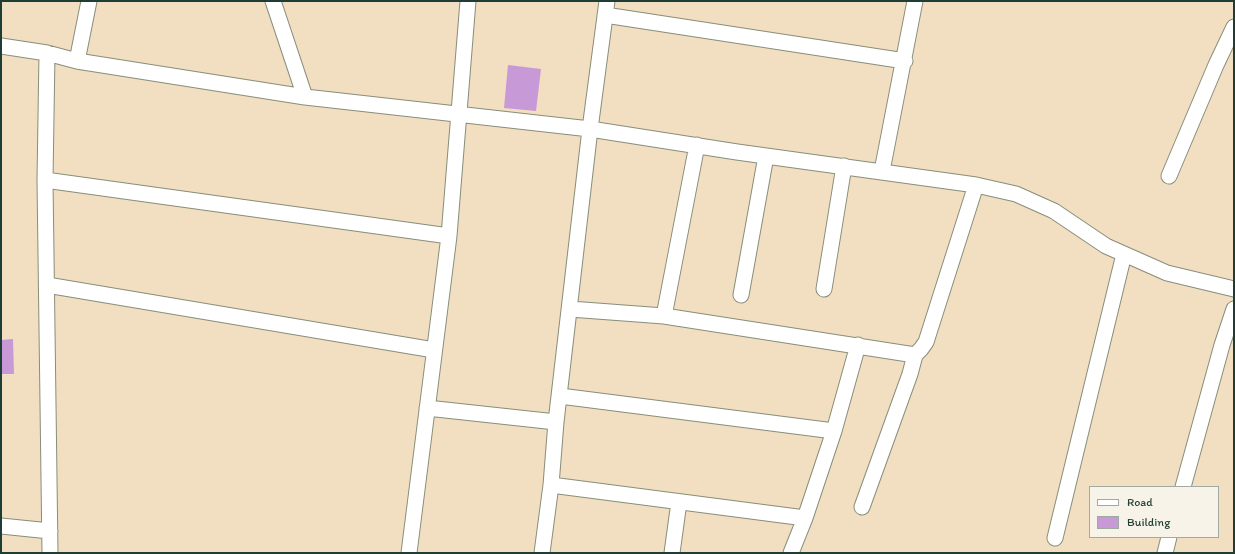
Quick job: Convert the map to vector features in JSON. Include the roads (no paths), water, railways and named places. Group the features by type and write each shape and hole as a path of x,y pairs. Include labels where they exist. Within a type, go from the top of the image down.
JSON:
{"street":[{"path":"77,61 89,1"},
{"path":"273,1 305,97"},
{"path":"409,553 449,236 468,1"},
{"path":"882,171 905,61 915,1"},
{"path":"542,553 551,485 556,422 590,129 606,8 905,61"},
{"path":"1169,176 1216,65 1234,28"},
{"path":"1,46 47,53 77,61 305,97 590,129 766,156 976,185 1016,194 1054,211 1106,246 1167,273 1234,290"},
{"path":"47,53 45,180 50,553"},
{"path":"664,316 697,145"},
{"path":"741,296 766,156"},
{"path":"824,289 844,166"},
{"path":"45,180 449,236"},
{"path":"862,507 910,374 915,355 926,342 976,185"},
{"path":"1054,538 1124,254"},
{"path":"46,286 434,350"},
{"path":"570,309 664,316 915,355"},
{"path":"1183,486 1222,345 1234,309"},
{"path":"790,553 805,518 834,431 858,345"},
{"path":"560,396 834,431"},
{"path":"427,408 556,422"},
{"path":"551,485 805,518"},
{"path":"672,553 678,502"},
{"path":"1,526 50,531"},
{"path":"1165,553 1170,538"}]}
